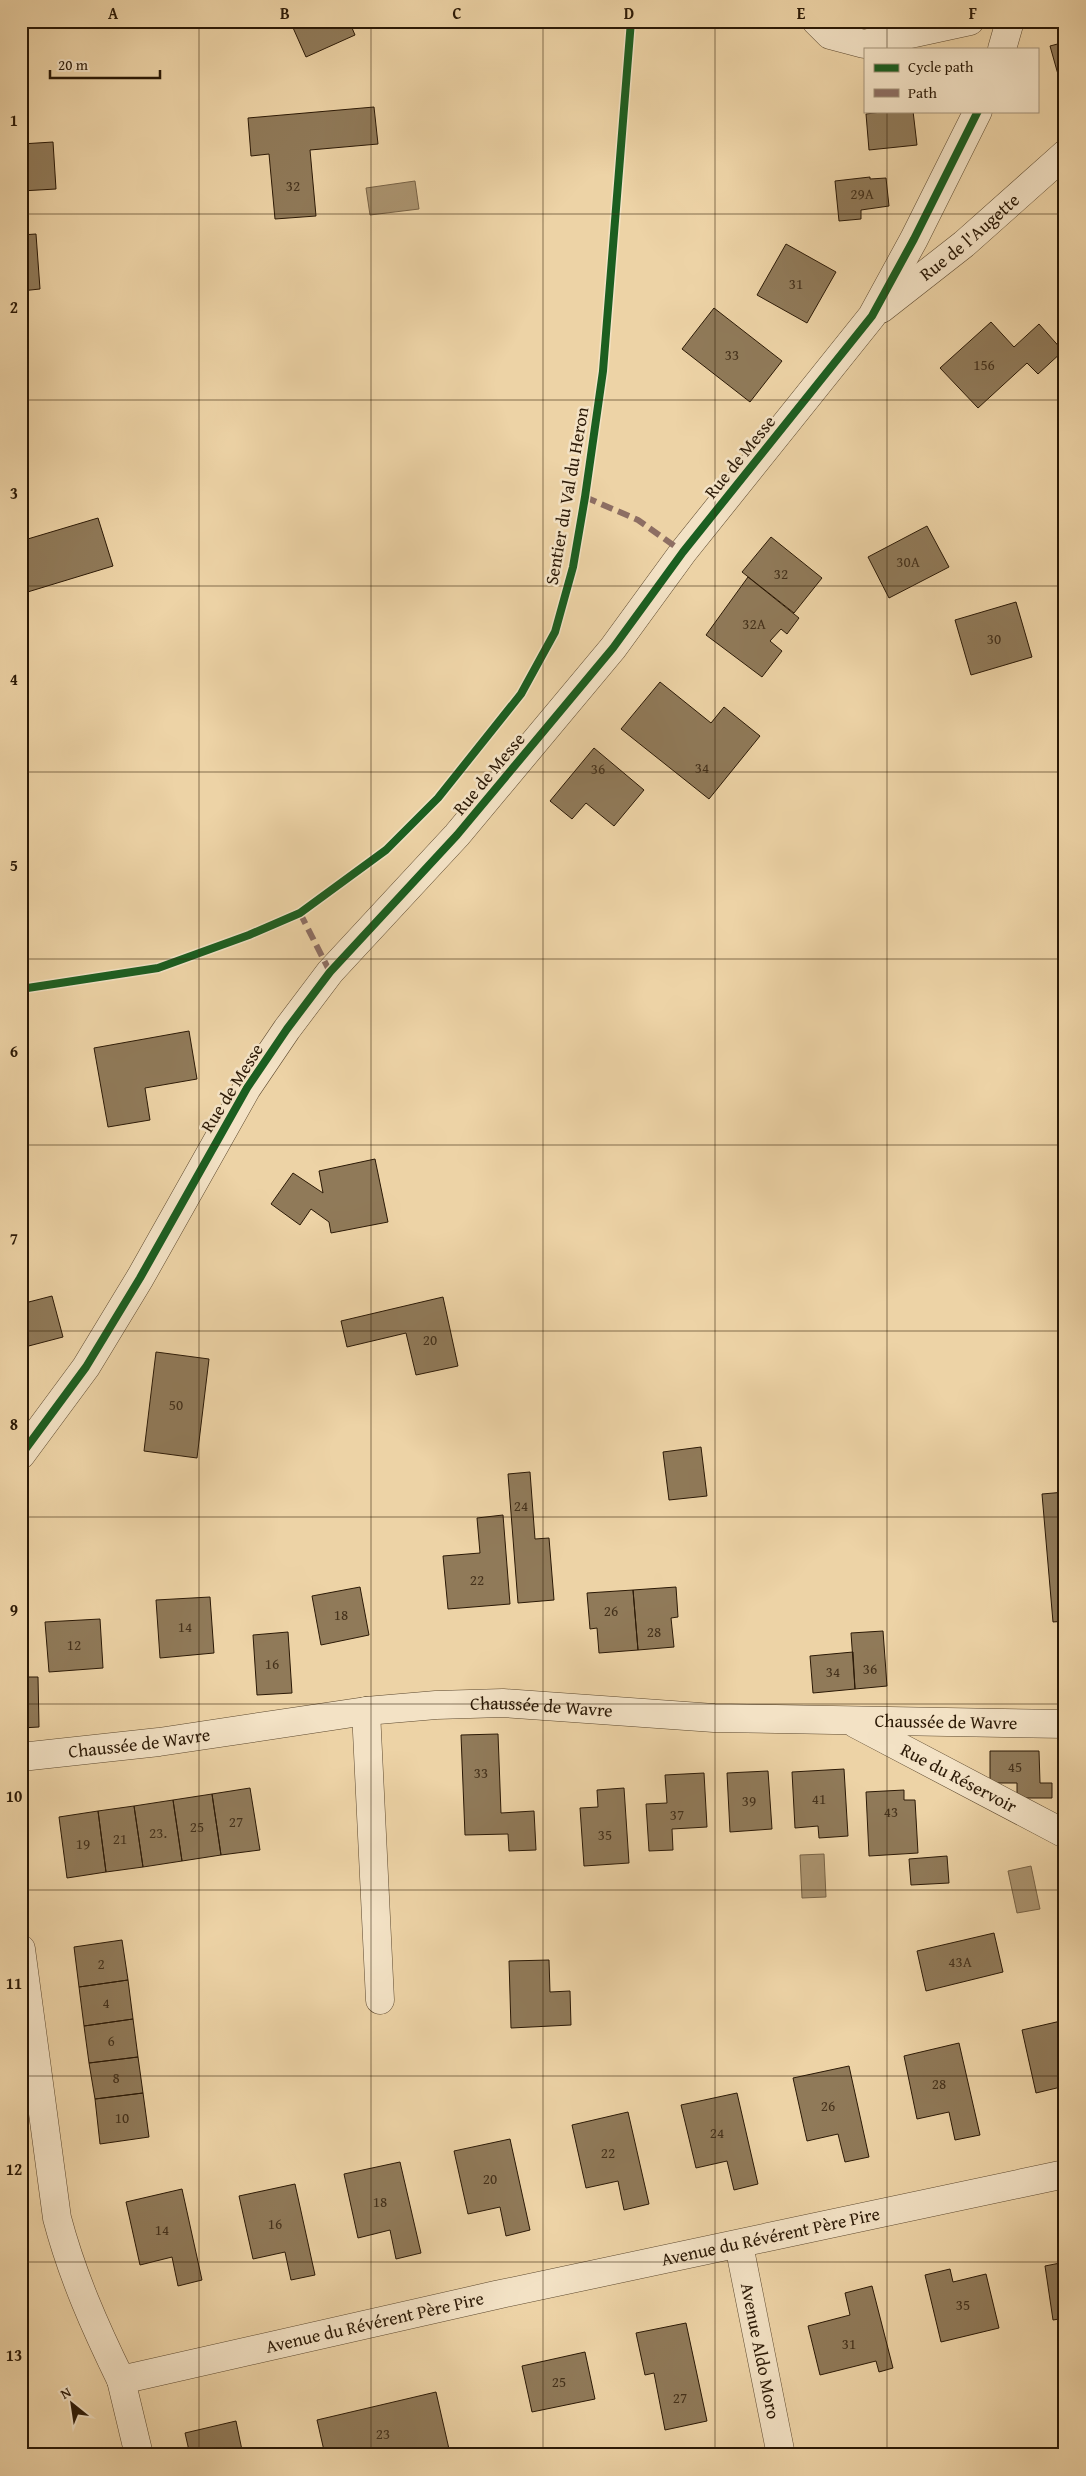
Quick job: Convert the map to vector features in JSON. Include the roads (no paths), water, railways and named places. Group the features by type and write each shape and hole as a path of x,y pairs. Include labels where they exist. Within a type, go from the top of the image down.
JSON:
{"street":[{"path":"816,21 830,35 864,44 970,21"},
{"path":"1002,48 1010,21"},
{"name":"Rue de Messe","path":"21,1455 86,1367 140,1278 247,1088 287,1029 330,972 457,834 613,648 683,552 872,316 914,239 978,112"},
{"name":"Rue de l'Augette","path":"872,316 964,244 1065,154"},
{"name":"Chaussée de Wavre","path":"21,1757 159,1742 366,1711 436,1705 503,1703 714,1718 853,1722 1065,1724"},
{"path":"366,1711 380,2000"},
{"name":"Rue du Réservoir","path":"853,1722 1065,1834"},
{"path":"21,1949 57,2218 66,2251 92,2320 121,2380 139,2455"},
{"name":"Avenue du Révérent Père Pire","path":"121,2380 496,2295 739,2245 1065,2174"},
{"name":"Avenue Aldo Moro","path":"739,2245 781,2455"}]}
